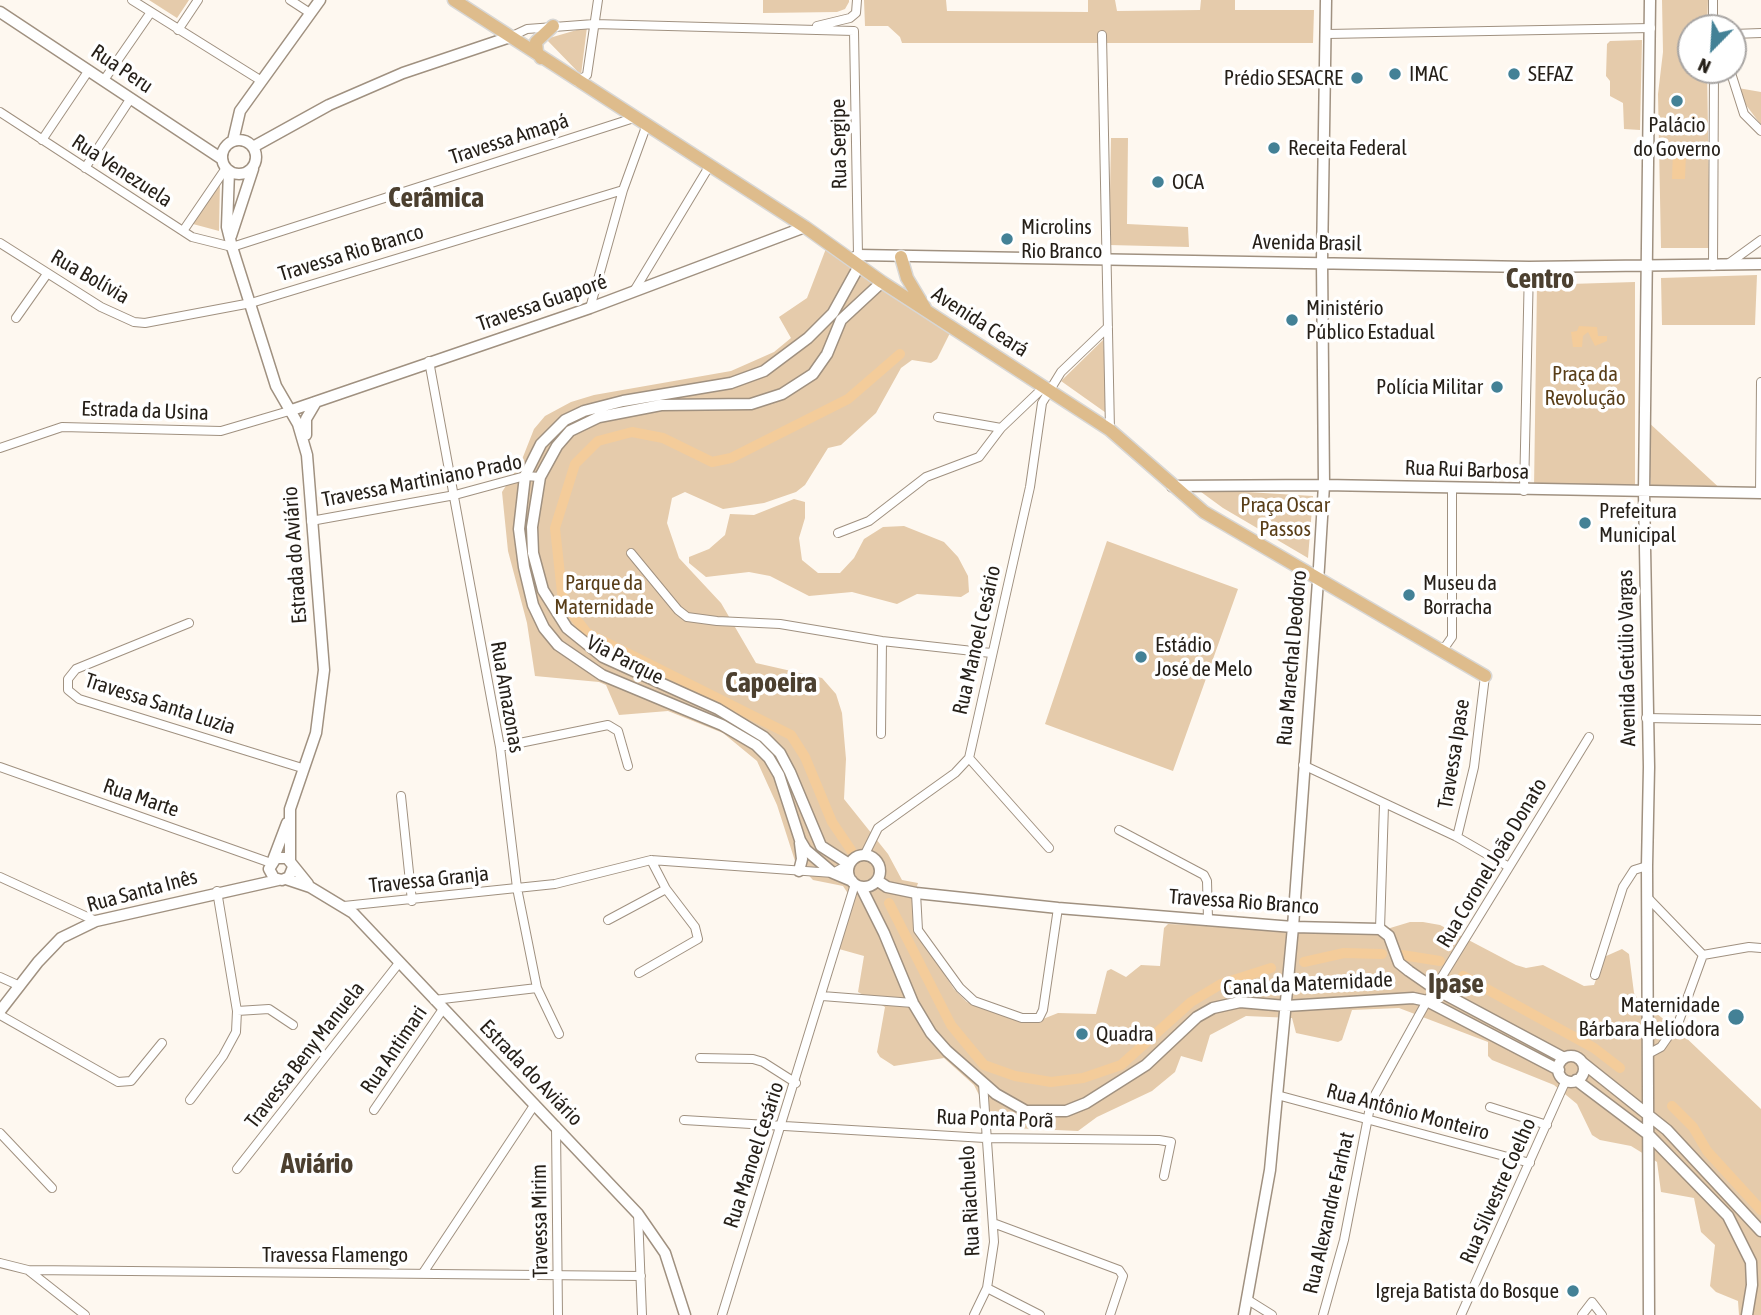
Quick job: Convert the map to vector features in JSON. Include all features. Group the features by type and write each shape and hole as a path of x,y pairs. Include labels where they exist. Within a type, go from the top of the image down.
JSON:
{"main road":[{"name":"Avenida Ceará","path":"454,0 577,82 642,120 805,227 859,259 882,282 1110,430 1204,512 1485,676"},
{"path":"541,58 536,42 553,26"},
{"path":"901,257 907,278 927,311"}],"street":[{"path":"132,0 260,80"},
{"path":"178,30 198,0"},
{"path":"290,0 310,13"},
{"path":"233,141 240,111 320,0"},
{"path":"577,82 587,75 598,0"},
{"path":"253,147 329,105 402,74 527,29 594,24 810,27 854,16 857,0"},
{"name":"Rua Marechal Deodoro","path":"1244,1315 1270,1171 1286,1006 1324,485 1322,261 1326,0"},
{"name":"Avenida Getúlio Vargas","path":"1649,1315 1649,760 1646,719 1644,492 1650,0"},
{"name":"Rua Peru","path":"0,12 89,69 226,166"},
{"path":"104,80 150,12"},
{"name":"Rua Sergipe","path":"810,27 854,31 859,259"},
{"path":"1327,34 1651,28"},
{"path":"1102,35 1110,430"},
{"path":"42,140 89,69"},
{"path":"1713,266 1714,84"},
{"path":"1734,84 1744,114 1761,131"},
{"path":"85,168 131,98"},
{"name":"Rua Venezuela","path":"0,112 192,237 231,242"},
{"path":"590,308 642,120"},
{"name":"Travessa Amapá","path":"231,242 642,120"},
{"path":"183,231 226,166 226,146 233,141 243,141 253,147 257,158 231,242"},
{"path":"634,291 710,165"},
{"path":"226,166 244,174 253,169"},
{"name":"Estrada do Aviário","path":"226,166 226,217 231,242 276,386 302,434 307,455 324,670 316,733 302,768 289,821 271,863"},
{"name":"Travessa Rio Branco","path":"168,320 251,303 623,190"},
{"name":"Travessa Guaporé","path":"289,411 590,308 805,227"},
{"path":"1726,266 1761,240"},
{"name":"Rua Bolívia","path":"0,243 101,307 134,322 168,320"},
{"name":"Avenida Brasil","path":"859,259 901,257 1322,261 1529,267 1761,264"},
{"name":"Via Parque","path":"856,884 833,873 812,857 800,840 779,775 769,758 756,745 722,725 602,675 558,645 544,628 533,605 519,529 525,476 541,444 565,420 584,411 623,401 748,377 781,360 833,313 859,259"},
{"path":"1524,491 1529,267"},
{"path":"16,318 47,274"},
{"name":"Via Parque","path":"849,864 821,846 790,772 780,753 764,737 718,709 603,657 561,621 543,590 533,553 534,503 540,477 557,446 570,430 584,422 661,405 732,405 764,401 797,386 813,373 827,354 841,320 882,282"},
{"path":"838,533 869,521 926,477 979,457 1001,428 1108,327"},
{"path":"808,338 821,341 827,354"},
{"name":"Rua Amazonas","path":"429,361 500,747 517,888 537,988 559,1034"},
{"path":"1761,382 1761,493"},
{"name":"Rua Manoel Cesário","path":"969,758 1031,487 1039,413 1046,388"},
{"path":"307,455 306,419 311,406 321,398"},
{"name":"Estrada da Usina","path":"0,448 62,427 221,431 289,411"},
{"path":"938,417 1001,428"},
{"name":"Travessa Martiniano Prado","path":"311,521 455,495 525,476 540,477"},
{"name":"Rua Rui Barbosa","path":"1172,486 1324,485 1524,491 1761,493"},
{"path":"1432,645 1445,647 1452,638 1452,489"},
{"path":"631,553 678,610 687,617 780,624 882,642 991,653"},
{"name":"Travessa Santa Luzia","path":"189,622 76,669 68,679 68,690 79,699 302,768"},
{"path":"881,734 882,642"},
{"name":"Travessa Ipase","path":"1457,837 1474,766 1485,676"},
{"path":"1646,719 1761,720"},
{"path":"500,747 608,725 618,731 628,766"},
{"name":"Rua Coronel João Donato","path":"1367,1118 1385,1074 1427,1001 1589,737"},
{"path":"833,873 854,858 865,854 878,828 955,774 969,758 1049,848"},
{"path":"1303,765 1457,837 1509,867"},
{"name":"Rua Marte","path":"0,767 271,863"},
{"path":"401,796 412,901"},
{"path":"1384,805 1380,929 1389,936 1401,965 1435,989 1564,1058 1577,1057 1649,1114 1761,1231"},
{"name":"Estrada do Aviário","path":"289,821 291,864 310,887"},
{"path":"1119,830 1204,876 1207,881 1208,919"},
{"path":"799,871 802,859 800,840"},
{"path":"849,864 856,884 870,886 878,880 879,864 865,854"},
{"path":"283,857 291,864 291,874 282,879 272,875 271,863 283,857"},
{"path":"639,973 698,939 695,927 666,889 651,860"},
{"name":"Travessa Granja","path":"344,906 517,888 591,876 651,860 833,873"},
{"name":"Rua Santa Inês","path":"246,885 271,863"},
{"path":"1595,975 1623,887 1634,870 1647,866"},
{"path":"0,877 96,921"},
{"name":"Estrada do Aviário","path":"282,879 310,887 344,906 536,1104 638,1214 665,1253 685,1315"},
{"name":"Rua Santa Inês","path":"0,1013 61,938 96,921 217,891 282,879"},
{"name":"Travessa Rio Branco","path":"878,880 887,887 916,894 1058,908 1293,927 1380,929"},
{"name":"Rua Manoel Cesário","path":"722,1315 856,884"},
{"name":"Canal da Maternidade","path":"856,884 884,933 913,1003 947,1051 983,1083 1026,1111 1066,1111 1122,1083 1198,1017 1213,1008 1240,1003 1286,1006 1395,997 1427,1001 1559,1070"},
{"path":"608,920 666,889"},
{"path":"190,1100 232,1042 237,1011 217,891"},
{"path":"916,894 918,930 960,988 974,1001 1022,1018 1039,1017 1043,1010 1058,908"},
{"path":"1648,898 1703,955"},
{"path":"1703,955 1749,947 1761,948"},
{"path":"1648,1054 1661,1047 1679,1021 1703,955"},
{"name":"Travessa Beny Manuela","path":"237,1169 399,963"},
{"path":"0,977 20,986"},
{"name":"Rua Antimari","path":"434,1000 537,988"},
{"path":"822,996 913,1003"},
{"path":"237,1011 269,1009 293,1025"},
{"name":"Rua Antimari","path":"374,1110 443,1009"},
{"path":"0,1013 118,1082 131,1081 162,1043"},
{"path":"700,1058 754,1059 796,1083"},
{"path":"1564,1058 1559,1070 1649,1135 1728,1216 1751,1262 1752,1285 1748,1315"},
{"path":"1571,1080 1584,1071 1583,1063"},
{"name":"Rua Silvestre Coelho","path":"1461,1315 1547,1125 1571,1080"},
{"name":"Rua Riachuelo","path":"974,1315 987,1287 993,1223 983,1083"},
{"name":"Rua Antônio Monteiro","path":"1277,1095 1530,1163"},
{"path":"423,1273 536,1104"},
{"path":"1490,1107 1547,1125"},
{"name":"Rua Alexandre Farhat","path":"1324,1315 1344,1240 1367,1118"},
{"name":"Rua Ponta Porã","path":"684,1120 985,1138 1171,1142 1164,1176"},
{"name":"Travessa Mirim","path":"556,1126 558,1315"},
{"path":"0,1133 52,1188"},
{"path":"638,1214 642,1315"},
{"path":"993,1223 1111,1265 1123,1276 1110,1315"},
{"path":"1751,1262 1761,1254"},
{"path":"0,1263 28,1270 85,1315"},
{"name":"Travessa Flamengo","path":"28,1270 641,1276"},
{"path":"1752,1285 1761,1275"},
{"path":"987,1287 1040,1315"},
{"path":"1248,1300 1272,1315"},
{"path":"1582,1315 1592,1302 1602,1315"},
{"path":"1020,1305 1023,1315"}],"green space":[{"path":"149,0 189,0 177,18"},
{"path":"763,0 849,2 845,9 837,12 763,13"},
{"path":"864,0 946,0 947,11 1088,12 1088,0 1115,0 1117,11 1200,10 1201,0 1235,0 1235,10 1314,10 1313,43 902,43 900,37 888,26 865,26"},
{"path":"1662,0 1708,0 1708,14 1677,14 1677,84 1707,84 1710,248 1661,248 1658,94 1663,52"},
{"path":"587,27 581,75 546,39"},
{"path":"1642,40 1640,130 1624,129 1623,103 1610,96 1610,81 1606,76 1607,44 1610,41"},
{"path":"1738,88 1761,92 1761,125 1743,101"},
{"path":"1111,138 1128,138 1127,224 1188,227 1189,247 1109,245"},
{"path":"220,179 219,231 193,224"},
{"name":"Parque da Maternidade","path":"827,246 950,333 937,359 931,363 912,360 901,368 876,413 841,445 828,448 805,485 796,492 764,503 723,509 685,492 672,498 667,523 679,558 721,603 756,663 822,678 836,694 842,713 846,759 844,799 888,854 902,880 918,883 913,898 916,930 954,989 967,1002 1002,1015 1038,1021 1058,1013 1096,1014 1107,971 1111,969 1126,977 1141,965 1160,966 1164,928 1168,924 1377,932 1410,922 1423,922 1440,925 1516,965 1526,968 1543,965 1584,986 1594,985 1604,957 1622,949 1629,954 1634,993 1638,999 1680,1032 1761,1109 1761,1315 1739,1315 1738,1301 1716,1292 1710,1286 1715,1245 1701,1232 1694,1198 1661,1192 1657,1162 1631,1146 1600,1140 1592,1135 1577,1104 1554,1085 1492,1060 1488,1056 1488,1042 1399,1008 1352,1010 1342,1040 1338,1042 1296,1033 1292,1018 1246,1016 1210,1035 1202,1062 1181,1056 1175,1072 1152,1091 1097,1117 1078,1131 991,1127 987,1111 974,1085 944,1058 894,1066 880,1057 877,1052 885,1007 858,992 864,956 839,949 853,901 843,886 813,880 795,861 777,805 757,761 723,733 668,711 619,715 606,685 599,682 535,676 527,623 508,551 502,492 521,462 534,429 545,416 571,402 594,395 731,371 774,352 791,338 779,317 807,298"},
{"path":"1757,275 1755,325 1662,325 1661,278"},
{"name":"Praça da Revolução","path":"1635,282 1635,489 1534,488 1537,285"},
{"path":"1103,340 1109,415 1061,381"},
{"path":"1646,420 1725,493 1651,490"},
{"name":"Praça Oscar Passos","path":"1197,489 1313,496 1308,558 1223,508"},
{"path":"794,499 805,502 805,518 799,538 802,560 818,573 840,573 854,558 864,539 883,527 904,526 944,542 958,557 968,576 969,592 961,597 917,594 897,604 852,592 809,596 770,576 749,572 706,577 689,563 689,557 709,549 725,535 730,514 754,515"},
{"name":"Estádio José de Melo","path":"1107,541 1238,589 1173,771 1045,724"}],"shaded area":[{"path":"1673,152 1686,153 1685,179 1672,179"},
{"path":"1579,326 1597,327 1598,336 1607,336 1607,341 1595,346 1588,332 1583,336 1582,347 1573,347 1571,332 1577,331"}],"waterway":[{"name":"Canal da Maternidade","path":"851,850 832,822 805,757 791,735 587,633 563,602 555,528 575,464 598,441 632,432 663,438 712,462 731,458 848,399 900,354"},
{"name":"Canal da Maternidade","path":"889,903 951,1025 984,1065 1015,1076 1051,1082 1083,1078 1121,1065 1191,1002 1221,984 1271,968"},
{"name":"Canal da Maternidade","path":"1304,962 1344,953 1382,954"},
{"name":"Canal da Maternidade","path":"1402,955 1440,961"},
{"name":"Canal da Maternidade","path":"1463,976 1594,1048 1620,1068"},
{"name":"Canal da Maternidade","path":"1672,1106 1693,1127 1707,1151 1761,1210"}],"place":[{"name":"IMAC","path":"1395,74"},
{"name":"SEFAZ","path":"1514,74"},
{"name":"Prédio SESACRE","path":"1357,78"},
{"name":"Palácio do Governo","path":"1677,101"},
{"name":"Receita Federal","path":"1274,148"},
{"name":"OCA","path":"1158,182"},
{"name":"Microlins Rio Branco","path":"1007,239"},
{"name":"Ministério Público Estadual","path":"1292,320"},
{"name":"Polícia Militar","path":"1497,387"},
{"name":"Prefeitura Municipal","path":"1585,523"},
{"name":"Museu da Borracha","path":"1409,595"},
{"name":"Estádio José de Melo","path":"1141,657"},
{"name":"Maternidade Bárbara Heliodora","path":"1736,1017"},
{"name":"Quadra","path":"1082,1034"},
{"name":"Igreja Batista do Bosque","path":"1573,1291"}],"district":[{"name":"Cerâmica","path":"436,198"},
{"name":"Centro","path":"1540,279"},
{"name":"Capoeira","path":"771,683"},
{"name":"Ipase","path":"1456,984"},
{"name":"Aviário","path":"317,1164"}]}
